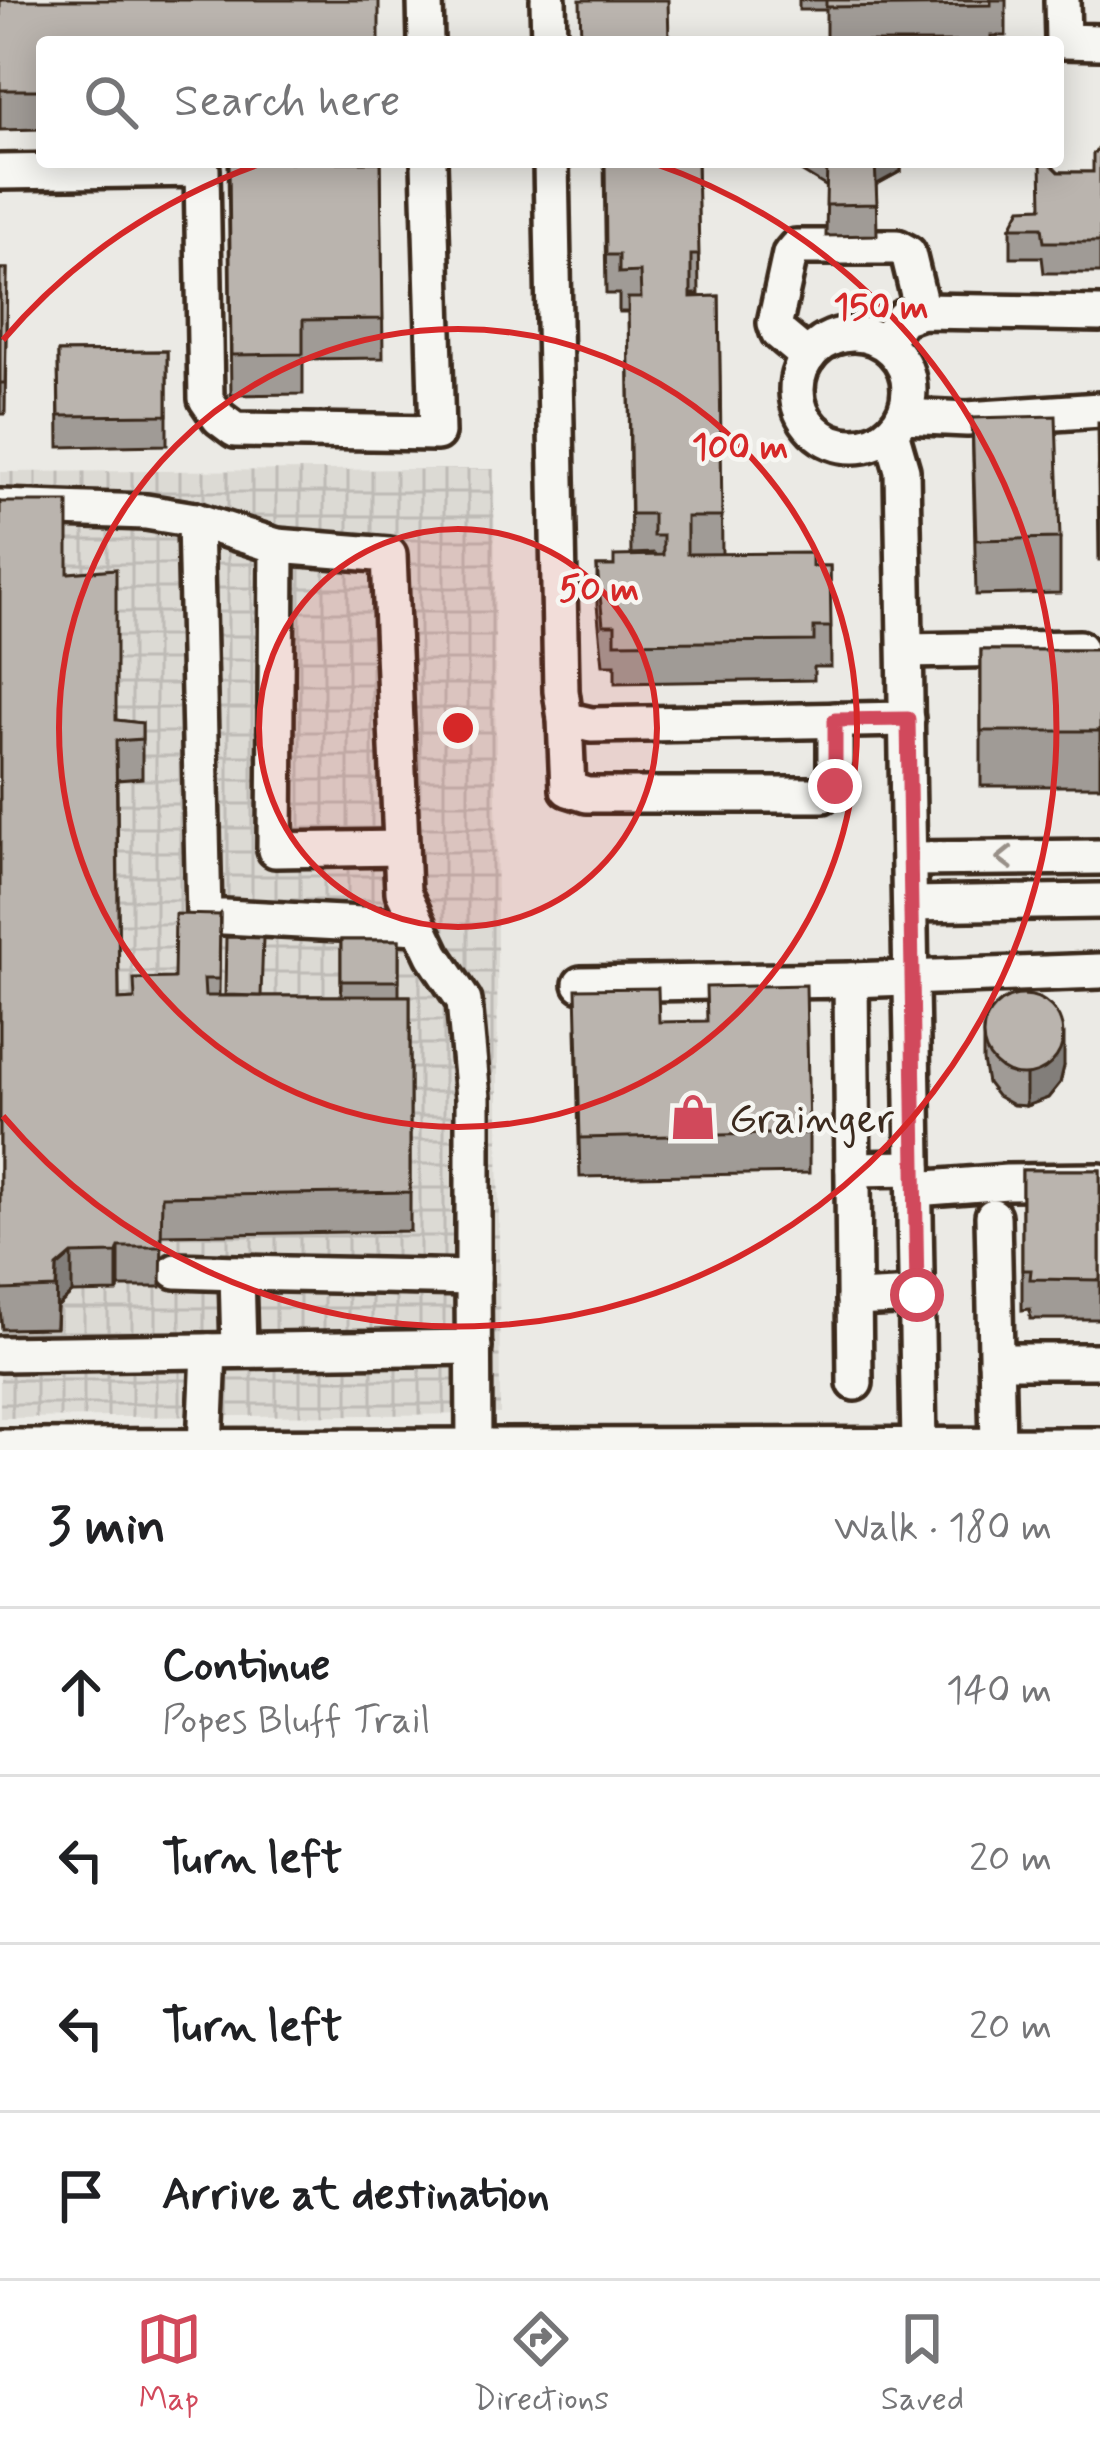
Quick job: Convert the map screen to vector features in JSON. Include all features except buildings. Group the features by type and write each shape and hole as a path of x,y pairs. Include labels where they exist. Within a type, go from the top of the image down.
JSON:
{"street":[{"path":"425,0 426,36"},
{"path":"548,0 549,36"},
{"path":"1062,0 1063,36"},
{"path":"1064,40 1100,41"},
{"path":"0,172 202,169 206,399 219,418 235,430 437,433 429,168"},
{"path":"551,168 561,691 568,789 586,795 823,795 835,786 835,720"},
{"path":"808,357 778,332 775,323 790,254 796,247 897,248 908,253 922,311"},
{"path":"885,342 902,318 922,311 1100,314"},
{"path":"842,334 867,334 885,342 899,356 908,378 909,398 897,424 874,442 855,446 818,434 805,419 796,388 808,357 824,341 842,334"},
{"path":"897,424 1100,410"},
{"path":"897,424 908,719 919,1446"},
{"path":"0,507 146,512 195,520 277,546 389,555 403,892 464,1001 473,1099 474,1446"},
{"path":"195,520 204,916 419,927"},
{"path":"277,546 275,850 401,848"},
{"path":"906,651 1079,648"},
{"path":"566,719 592,725 908,719"},
{"path":"910,859 1100,856"},
{"path":"910,904 1100,901"},
{"path":"581,984 1100,971"},
{"path":"851,980 855,1383"},
{"path":"853,1169 915,1178 1100,1181"},
{"path":"993,1216 998,1445"},
{"path":"176,1270 473,1278"},
{"path":"197,1448 224,1350 237,1273"},
{"path":"854,1299 917,1295"},
{"path":"0,1354 474,1347"},
{"path":"996,1360 1100,1361"},
{"path":"6,1446 1100,1445"}],"shaded area":[{"path":"494,469 500,1414 0,1418 0,472"}],"place":[{"name":"Grainger","path":"693,1117"}],"route":[{"path":"835,786 835,720 908,719 917,1295"}]}
